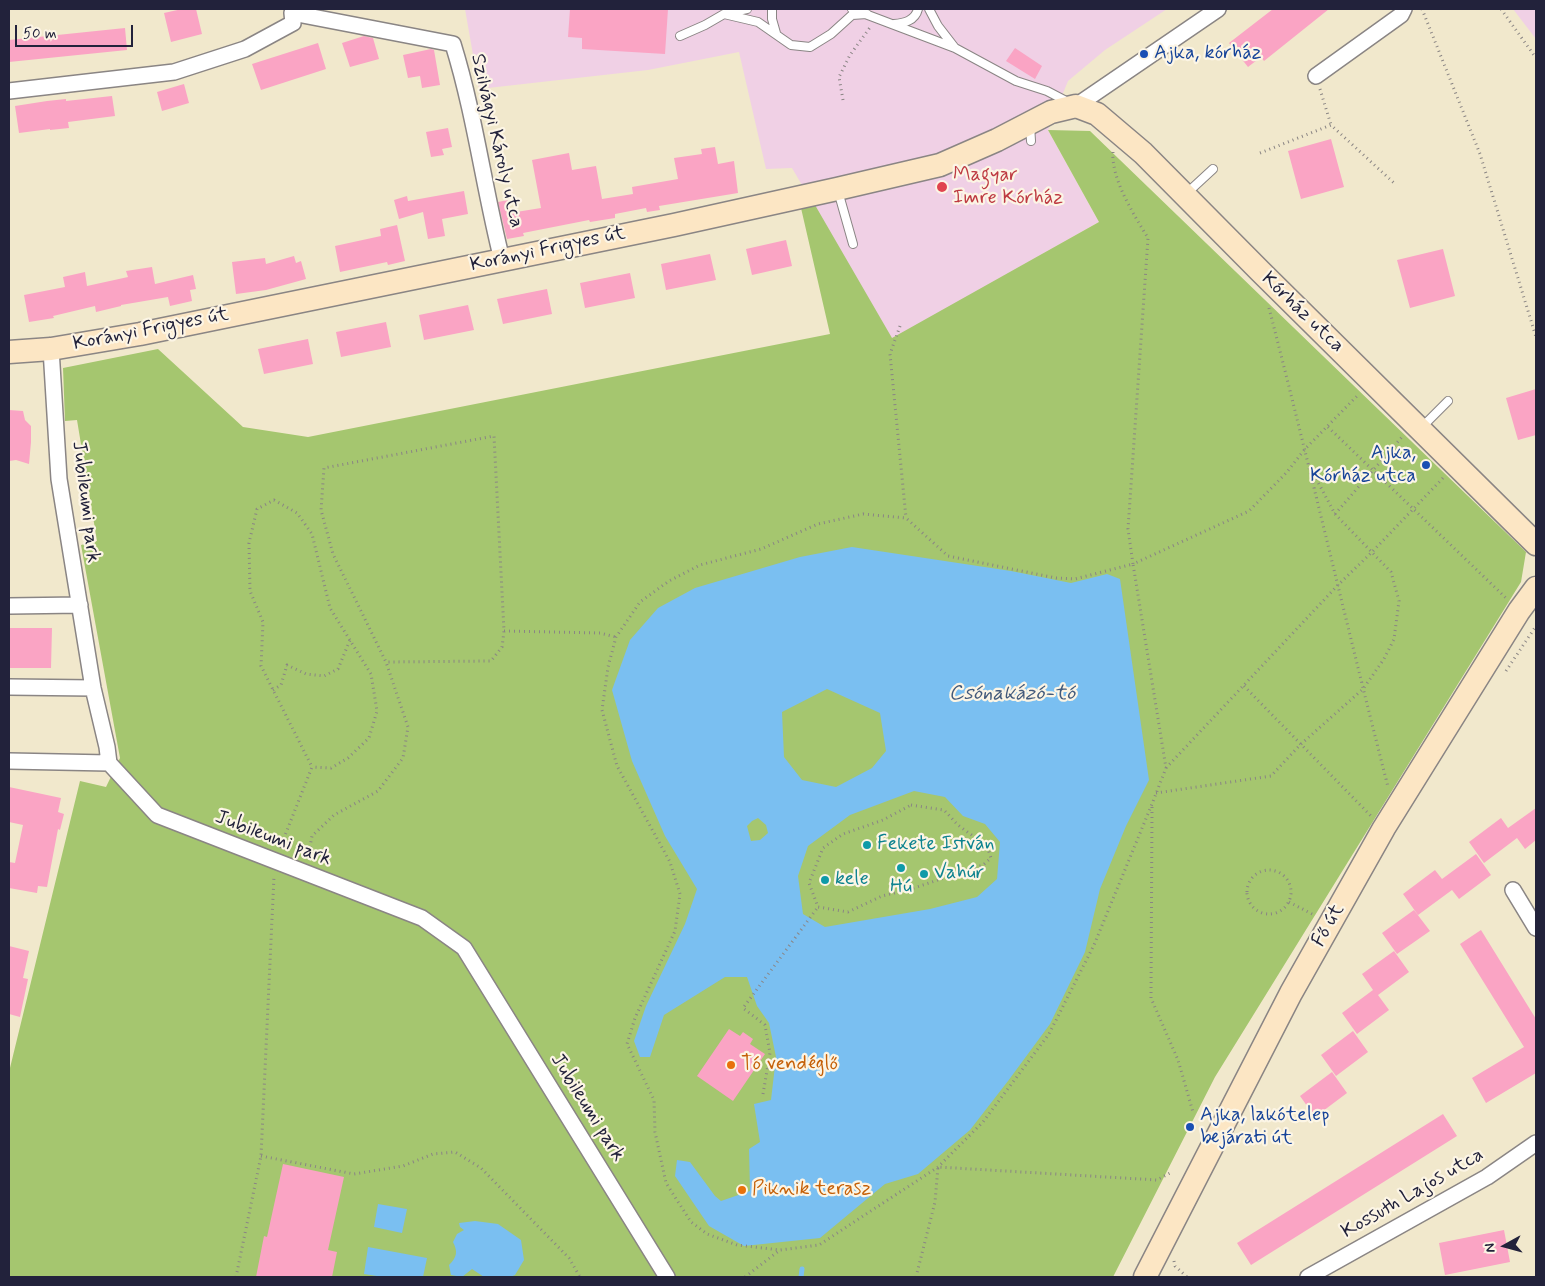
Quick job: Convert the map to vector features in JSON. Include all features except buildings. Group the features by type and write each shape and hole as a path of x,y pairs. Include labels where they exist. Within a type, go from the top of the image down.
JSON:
{"main road":[{"name":"Kórház utca","path":"1076,106 1097,114 1143,153 1260,272 1536,544"},
{"name":"Korányi Frigyes út","path":"9,352 51,349 140,334 838,189 940,165 997,140 1030,132 1051,112 1076,106"},
{"name":"Fő út","path":"1145,1277 1291,993 1389,820 1519,611 1536,588"}],"street":[{"path":"1076,106 1218,9"},
{"path":"1316,76 1401,15 1404,9"},
{"name":"Szilvágyi Károly utca","path":"9,91 174,72 245,49 292,23 294,11 453,44 472,118 502,260"},
{"name":"Jubileumi park","path":"51,349 59,479 93,688 109,763 157,815 422,918 464,948 667,1277"},
{"path":"9,606 80,605"},
{"path":"9,687 93,688"},
{"path":"9,761 109,763"},
{"path":"1513,890 1536,928"},
{"name":"Kossuth Lajos utca","path":"1308,1277 1487,1177 1536,1143"}],"lane":[{"path":"680,36 724,14 747,9"},
{"path":"772,9 772,19 776,33"},
{"path":"852,9 955,48 1016,81 1047,91 1076,106"},
{"path":"892,24 906,22 917,14 918,9"},
{"path":"929,9 938,26 955,48"},
{"path":"724,14 758,22 791,45 810,47 831,34 852,15 867,14"},
{"path":"1186,195 1213,169"},
{"path":"838,189 853,244"},
{"path":"1417,426 1448,401"}],"path":[{"path":"1422,9 1480,154 1536,337"},
{"path":"1500,9 1536,58"},
{"path":"843,100 839,77 850,55 877,18"},
{"path":"1316,76 1331,124 1394,183"},
{"path":"1260,153 1331,124"},
{"path":"1114,129 1112,163 1129,207 1148,238 1128,529 1166,768"},
{"path":"1267,300 1363,689 1389,820"},
{"path":"900,326 890,354 906,518"},
{"path":"1372,381 1249,511 1133,564 1074,579 1056,578 948,556 906,518 863,514 818,524 761,549 700,565 669,581 640,602 616,636 608,667 602,710 617,766 670,862 680,894 675,931 635,1018 627,1044 654,1100 655,1132 666,1183 691,1222 707,1234 737,1245 780,1250 819,1246 938,1167 983,1122 1049,1034 1094,945 1166,768 1338,585 1456,465"},
{"path":"1335,514 1373,470 1417,426"},
{"path":"1328,427 1519,611"},
{"path":"304,873 312,836 334,815 378,791 404,758 408,726 386,662 333,554 321,510 324,468 494,436 504,631 502,647 491,661 386,662"},
{"path":"1156,793 1271,776 1300,745 1363,689 1384,659 1394,639 1399,602 1391,572 1335,514 1309,467"},
{"path":"236,1277 262,1156 275,861 312,767 261,666 263,622 250,590 249,544 257,509 274,500 297,513 312,534 330,608 371,674 376,711 369,738 348,758 332,768 312,767"},
{"path":"504,631 600,633 616,636"},
{"path":"274,690 281,685 287,665 306,674 324,676 338,669 350,639"},
{"path":"1244,686 1300,745 1389,820"},
{"path":"1152,804 1152,998 1178,1060 1193,1112"},
{"path":"911,805 944,810 958,825 988,849 991,858 983,866 911,889 882,896 848,912 818,907 809,883 823,848 843,834 883,820 911,805"},
{"path":"1262,871 1279,872 1286,877 1291,885 1292,894 1289,902 1284,909 1277,913 1268,914 1260,912 1248,900 1247,891 1249,883 1254,875 1262,871"},
{"path":"1289,902 1330,924"},
{"path":"763,1094 770,1053 765,1025 743,1008 818,907"},
{"path":"262,1156 354,1174 403,1166 433,1154 456,1152 481,1168 568,1258 580,1277"},
{"path":"938,1167 1157,1180 1170,1173"},
{"path":"916,1277 935,1202 938,1167"},
{"path":"744,1277 780,1250"}],"shaded area":[{"name":"Magyar Imre Kórház","path":"465,9 1167,9 1105,50 1068,81 1048,130 1099,222 892,339 792,168 766,169 739,52 648,70 479,89"},
{"path":"1513,9 1536,9 1536,39"}],"green space":[{"path":"1048,130 1090,131 1526,552 1521,582 1215,1077 1113,1277 9,1277 9,1072 80,781 106,787 120,758 81,545 97,541 77,420 65,421 63,368 158,349 243,427 308,437 830,334 801,208 815,205 892,338 1099,222"}],"water":[{"name":"Csónakázó-tó","path":"852,547 1011,571 1071,583 1107,574 1120,579 1149,780 1126,826 1100,889 1085,952 1050,1024 970,1130 918,1174 885,1184 820,1238 744,1246 709,1226 675,1176 677,1160 690,1162 715,1196 721,1201 750,1191 749,1149 760,1142 754,1104 771,1100 776,1057 769,1023 757,1006 747,977 725,977 664,1015 650,1057 640,1057 634,1041 646,1006 685,924 697,889 665,836 632,761 612,690 630,640 658,608 695,588 800,557","holes":["827,689 880,713 886,751 872,768 836,787 802,780 784,757 782,712","914,791 945,797 963,816 985,824 1000,842 997,879 977,897 930,909 825,927 803,914 798,876 808,846 850,815","758,818 766,825 768,833 760,840 751,841 747,826"]},
{"path":"378,1204 407,1209 402,1233 374,1227"},
{"path":"475,1221 498,1224 521,1240 524,1260 515,1275 510,1277 484,1277 472,1269 462,1277 451,1275 449,1265 454,1259 456,1252 453,1242 457,1234 464,1230 460,1227 459,1223"},
{"path":"368,1247 427,1258 423,1277 383,1277 364,1274"}],"waterway":[{"path":"801,1277 802,1269"}],"place":[{"name":"Ajka, kórház","path":"1144,54"},
{"name":"Magyar Imre Kórház","path":"942,187"},
{"name":"Ajka, Kórház utca","path":"1426,465"},
{"name":"Fekete István","path":"867,845"},
{"name":"Hú","path":"901,868"},
{"name":"Vahúr","path":"924,874"},
{"name":"kele","path":"825,880"},
{"name":"Tó vendéglő","path":"731,1065"},
{"name":"Ajka, lakótelep bejárati út","path":"1190,1127"},
{"name":"Piknik terasz","path":"742,1190"}]}
